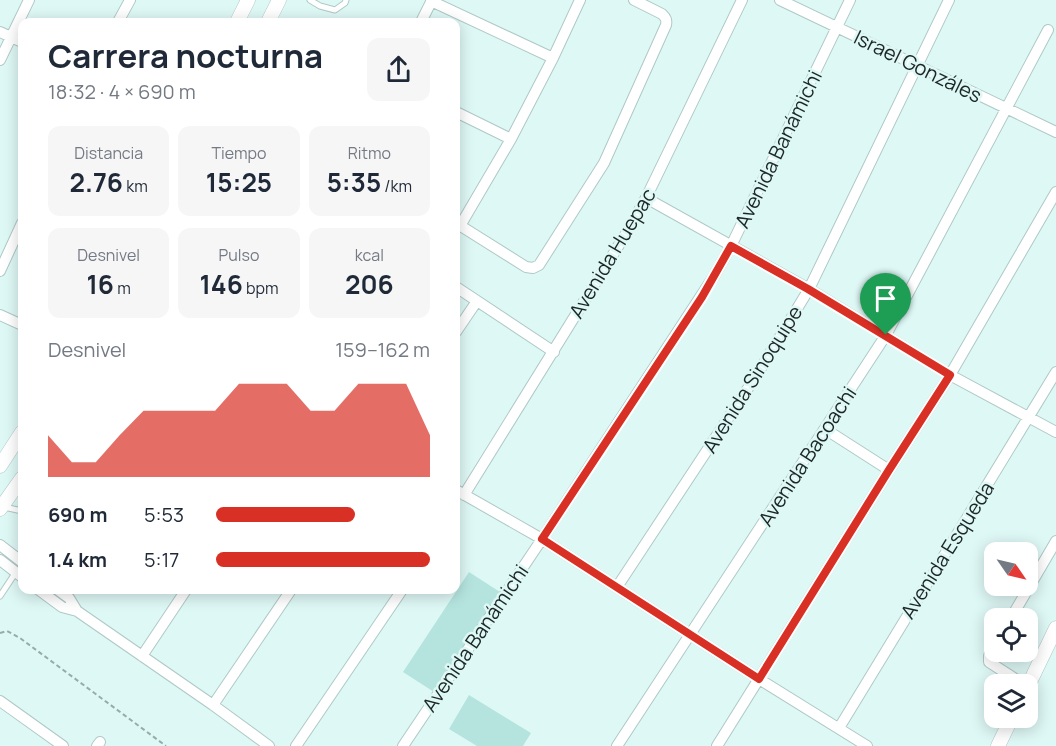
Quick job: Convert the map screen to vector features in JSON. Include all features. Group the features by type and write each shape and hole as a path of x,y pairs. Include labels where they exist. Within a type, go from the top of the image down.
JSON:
{"main road":[{"path":"239,18 248,0"},
{"path":"270,18 279,0"},
{"path":"0,466 18,438"},
{"path":"1,508 18,484"},
{"path":"1034,674 1056,628"},
{"path":"999,746 1007,728"}],"street":[{"path":"24,18 29,0"},
{"path":"120,18 130,0"},
{"path":"423,18 432,0 553,58"},
{"path":"460,221 512,139 580,0"},
{"path":"460,225 526,267 539,266 604,163 666,25 665,17 634,0"},
{"name":"Avenida Huepac","path":"460,493 554,352 646,198 742,0"},
{"name":"Israel Gonzáles","path":"780,0 1056,132"},
{"name":"Avenida Banámichi","path":"403,746 702,297 731,246 850,0"},
{"name":"Avenida Sinoquipe","path":"617,587 758,373 808,289 949,0"},
{"name":"Avenida Bacoachi","path":"617,746 886,335 1048,30"},
{"path":"0,32 17,40 0,60"},
{"path":"460,114 512,139"},
{"path":"717,746 950,375 1056,192"},
{"path":"646,198 808,289 950,375 1056,432"},
{"path":"0,271 18,232"},
{"path":"460,290 554,352"},
{"path":"460,326 477,301"},
{"path":"0,315 18,323"},
{"name":"Avenida Esqueda","path":"838,728 1056,372"},
{"path":"825,429 889,470"},
{"path":"460,493 542,539 867,746"},
{"path":"1017,608 1056,541"},
{"path":"0,545 18,559"},
{"path":"0,560 18,574"},
{"path":"54,594 69,598 77,611 269,746"},
{"path":"142,656 183,594"},
{"path":"213,705 288,594"},
{"path":"296,746 399,594"},
{"path":"989,662 1008,674"},
{"path":"0,701 63,746"}],"lane":[{"path":"310,0 334,10 346,0"},
{"path":"1,508 18,510"},
{"path":"0,596 18,576"}],"path":[{"path":"0,633 7,631 20,638 166,746"}],"green space":[{"path":"469,572 500,592 434,692 403,672 454,594 460,594 460,586"},
{"path":"469,695 531,733 523,746 477,746 449,729"}],"route":[{"path":"731,246 886,335 950,375 759,679 542,539 702,297 731,246"}]}
